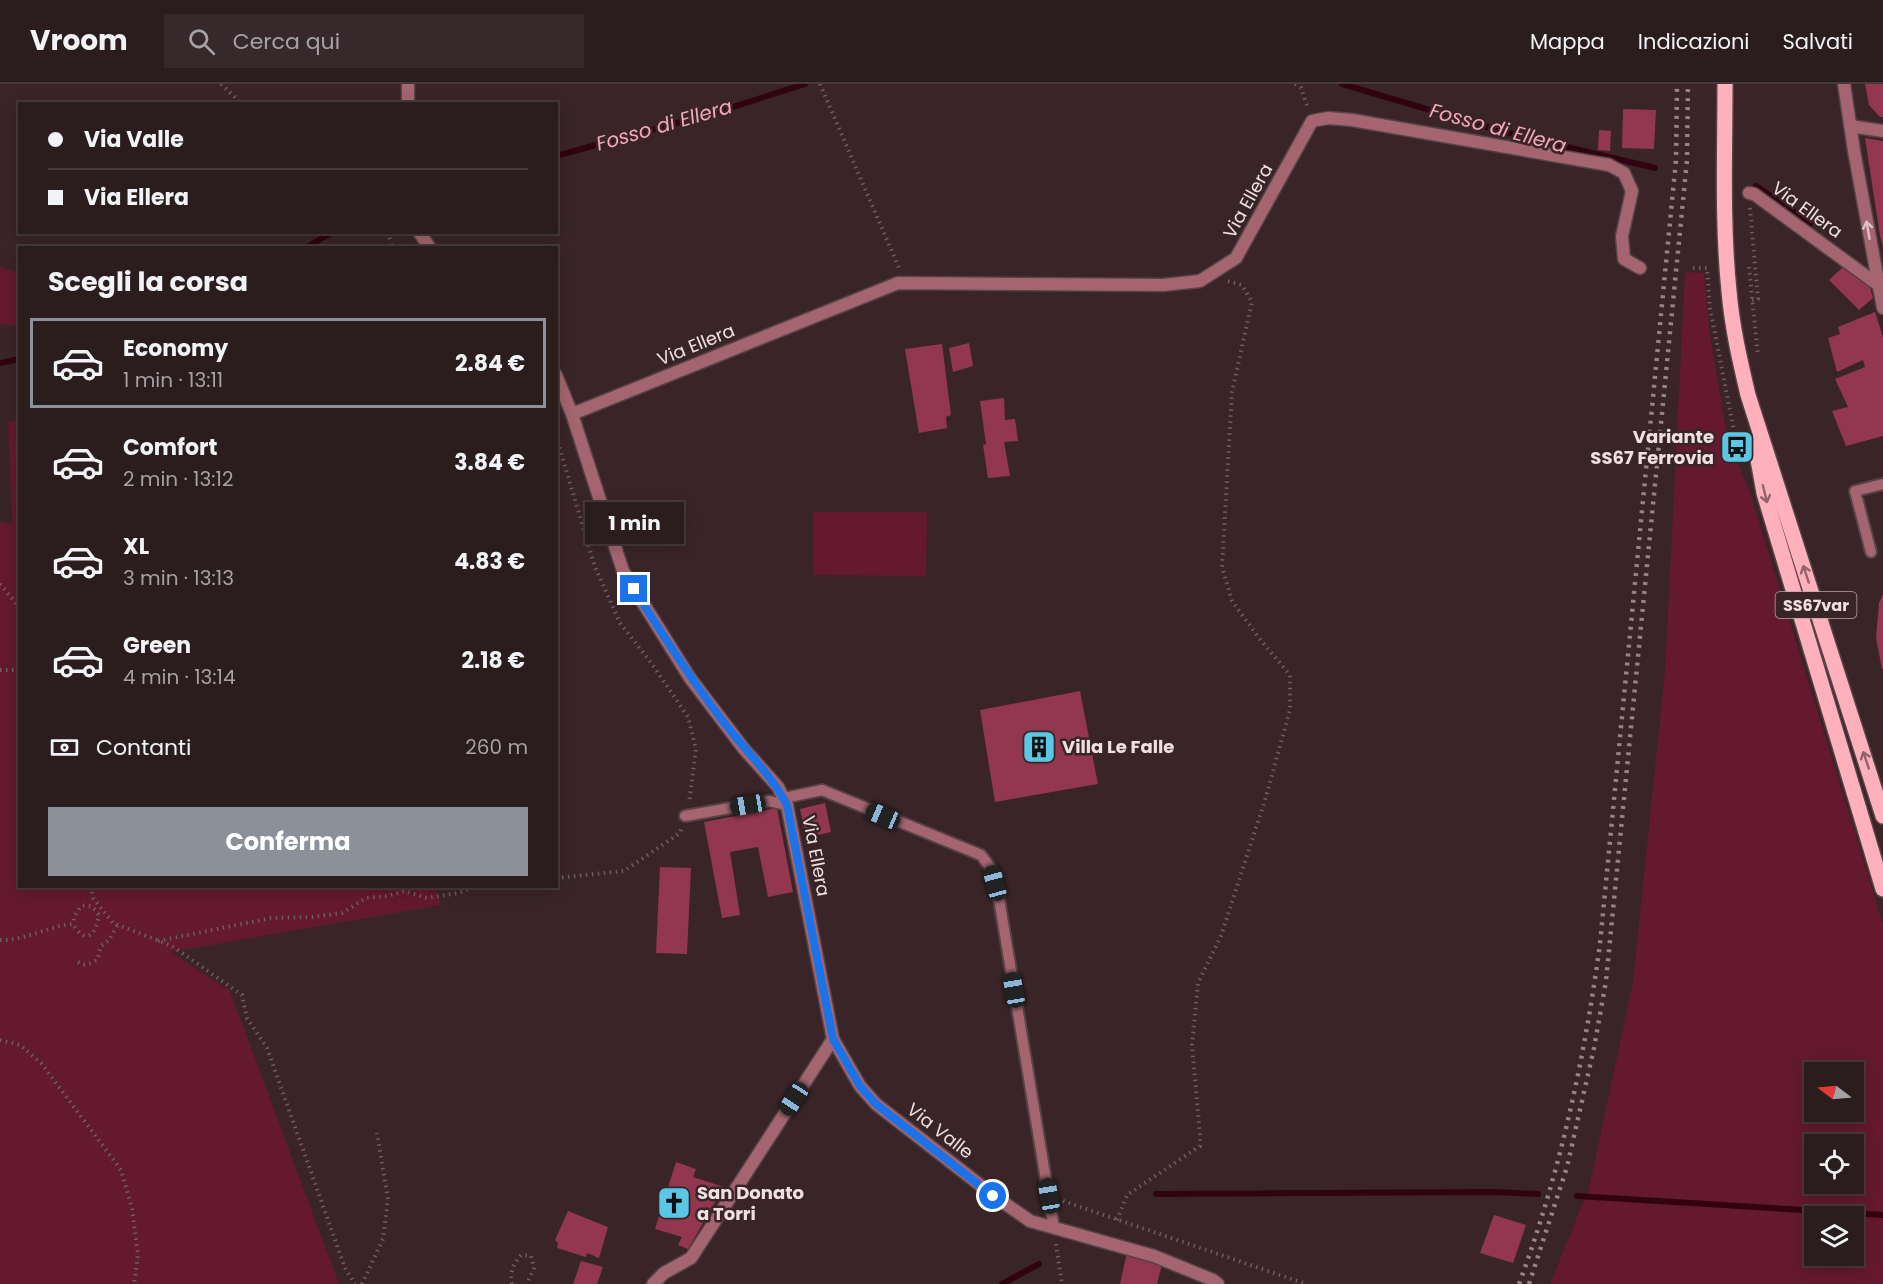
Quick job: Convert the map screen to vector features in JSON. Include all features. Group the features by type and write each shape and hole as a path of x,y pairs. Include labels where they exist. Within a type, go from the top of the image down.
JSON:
{"main road":[{"name":"SS67var","path":"1725,84 1725,222 1728,291 1736,346 1748,395 1883,816"},
{"name":"SS67var","path":"1748,395 1764,492 1883,889"}],"street":[{"path":"408,84 408,102"},
{"path":"1844,84 1883,308"},
{"path":"1312,121 1329,118 1352,120 1610,165 1624,173 1632,191 1622,236 1622,248 1624,259 1640,268"},
{"name":"Via Ellera","path":"833,1039 786,802 778,787 744,749 690,678 623,571 572,414 898,283 1163,285 1200,281 1236,258 1312,121"},
{"path":"1850,126 1883,131"},
{"name":"Via Ellera","path":"1749,193 1754,194 1877,284"},
{"path":"558,380 572,414"},
{"path":"653,1284 664,1273 691,1258 833,1039"},
{"name":"Via Valle","path":"833,1039 860,1086 876,1104 993,1196 1030,1221 1154,1256 1218,1284"}],"lane":[{"path":"1871,552 1855,491 1883,484"},
{"path":"685,816 770,801 786,802 822,790 981,855 990,867 999,899 1054,1228"}],"path":[{"path":"221,84 240,102"},
{"path":"820,84 905,283"},
{"path":"1295,84 1301,88 1312,121"},
{"name":"Via Ellera","path":"1749,193 1758,299 1751,300"},
{"path":"1749,267 1759,366"},
{"path":"1693,268 1707,268"},
{"path":"1117,1220 1127,1195 1200,1146 1192,1045 1198,983 1221,936 1265,800 1290,710 1290,675 1258,638 1232,601 1222,567 1232,392 1252,302 1242,285 1210,275"},
{"path":"1723,375 1737,447"},
{"path":"558,443 595,567 620,623 652,664 688,717 696,749 691,796 680,833 624,871 558,878"},
{"path":"0,584 18,606"},
{"path":"0,670 15,670 18,668"},
{"path":"91,888 93,898 117,926 172,946 242,994 247,1018 267,1048 345,1268 354,1284"},
{"path":"157,942 271,918 312,917 342,913 366,898 388,896 404,891 427,898 459,893 471,888"},
{"path":"81,906 94,908 99,915 93,933 88,936 77,931 73,924 74,917 81,906"},
{"path":"99,915 105,914"},
{"path":"0,940 13,940 56,926 73,924"},
{"path":"78,962 86,965 97,960 101,946 109,940 117,926"},
{"path":"0,1040 20,1045 41,1063 121,1170 132,1209 138,1254 134,1284"},
{"path":"362,1284 383,1239 388,1199 377,1133"},
{"path":"1049,1196 1306,1284"},
{"path":"1054,1228 1062,1284"},
{"path":"512,1284 510,1277 514,1263 521,1255 531,1256 534,1268 527,1284"}],"shaded area":[{"path":"0,266 18,274 18,326 0,324"},
{"path":"1685,272 1704,273 1709,329 1728,441 1749,489 1883,924 1883,1284 1550,1284 1589,1188 1633,982 1665,671"},
{"path":"18,420 18,888 435,888 441,905 171,952 230,991 339,1284 0,1284 0,522 12,524 8,421"},
{"path":"813,512 927,512 926,576 813,575"}],"building":[{"path":"1865,84 1883,84 1883,117 1880,117 1869,105"},
{"path":"1623,109 1656,110 1654,149 1622,148"},
{"path":"1599,130 1611,131 1610,151 1598,150"},
{"path":"1865,138 1883,141 1883,247 1880,236"},
{"path":"1845,265 1870,288 1873,298 1859,310 1829,280"},
{"path":"1875,312 1883,337 1883,436 1846,446 1832,411 1848,407 1835,379 1865,367 1863,360 1837,372 1828,338 1840,334 1838,327"},
{"path":"969,343 973,366 953,372 949,348"},
{"path":"942,344 951,415 946,417 947,428 919,433 905,349"},
{"path":"1004,398 1005,420 1015,419 1018,441 1004,442 1010,476 988,478 980,401"},
{"path":"1883,594 1882,669 1876,638 1879,603"},
{"name":"Villa Le Falle","path":"1080,691 1098,784 995,802 980,710"},
{"path":"825,803 831,832 806,838 800,809"},
{"path":"777,808 793,892 768,897 758,847 730,852 740,915 722,918 704,822"},
{"path":"660,867 691,868 687,954 656,953"},
{"path":"676,1162 696,1169 693,1177 724,1187 688,1249 678,1245 682,1237 655,1229"},
{"path":"568,1211 608,1227 599,1258 587,1253 586,1257 557,1248 558,1243 555,1240"},
{"path":"1494,1215 1526,1225 1513,1263 1480,1253"},
{"path":"1127,1252 1162,1264 1157,1284 1120,1284"},
{"path":"581,1261 603,1267 597,1284 573,1284"}],"waterway":[{"name":"Fosso di Ellera","path":"558,155 717,112 805,84"},
{"name":"Fosso di Ellera","path":"1342,84 1501,131 1655,168"},
{"name":"Fosso di Ellera","path":"1756,186 1811,223"},
{"name":"Fosso di Ellera","path":"308,246 330,234"},
{"name":"Fosso di Ellera","path":"0,363 18,359"},
{"path":"1156,1194 1495,1192 1538,1194"},
{"path":"1577,1196 1883,1215"},
{"path":"1002,1284 1039,1264"}],"railway":[{"path":"1519,1284 1547,1200 1569,1116 1594,988 1600,944 1676,160 1677,84"},
{"path":"1529,1284 1567,1167 1594,1048 1606,981 1687,160 1688,84"}],"place":[{"name":"Variante SS67 Ferrovia","path":"1737,447"},
{"name":"Villa Le Falle","path":"1039,747"},
{"name":"San Donato a Torri","path":"674,1203"}],"route":[{"path":"634,589 690,678 744,749 778,787 787,805 833,1039 860,1086 876,1104 993,1196"}]}
